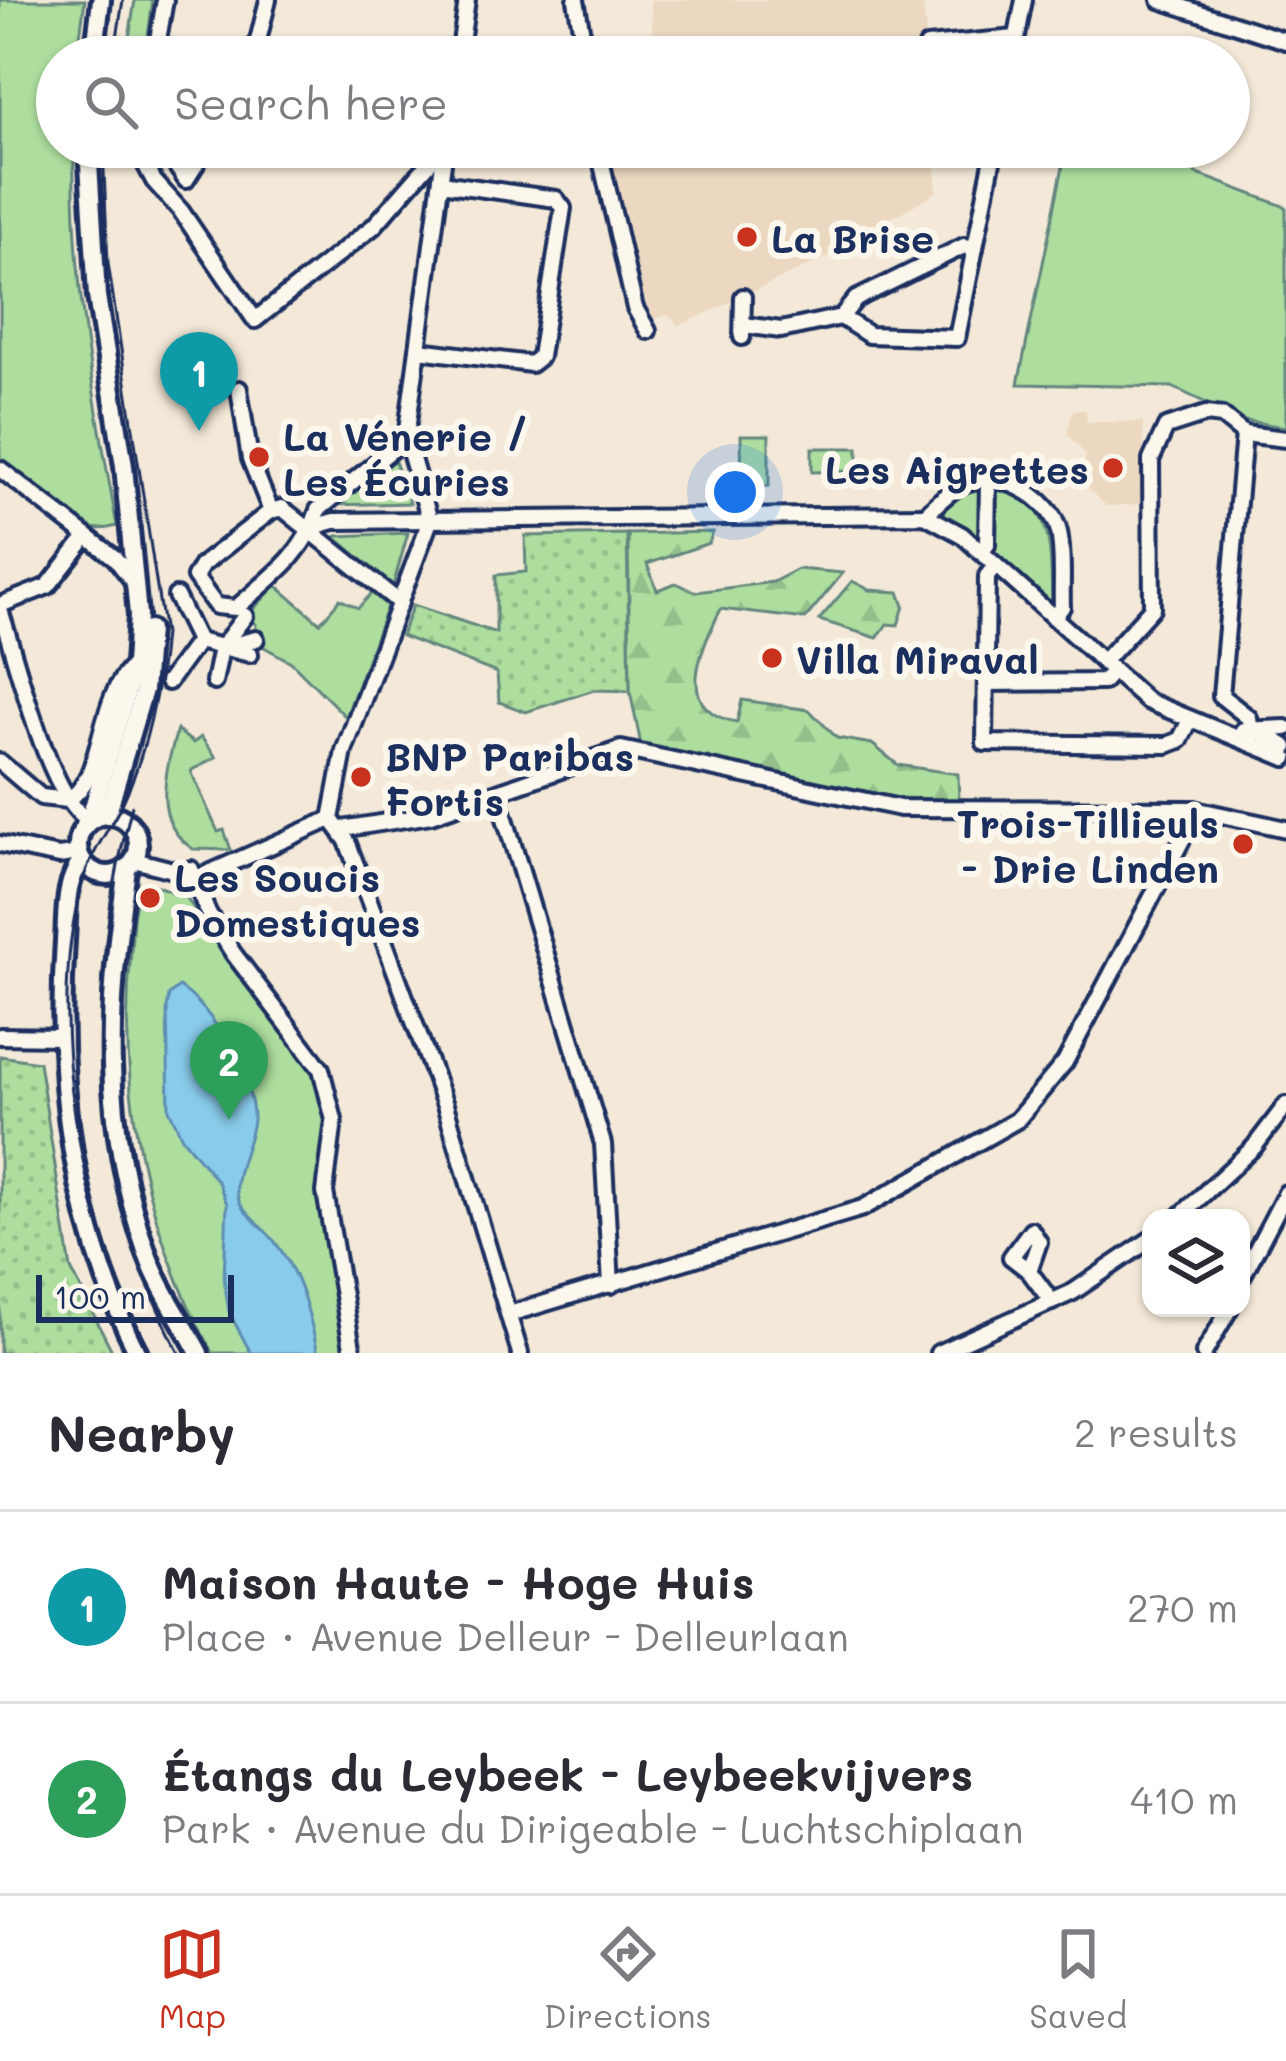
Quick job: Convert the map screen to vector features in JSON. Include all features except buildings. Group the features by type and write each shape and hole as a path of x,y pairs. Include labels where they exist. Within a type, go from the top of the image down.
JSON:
{"main road":[{"path":"97,36 101,0"},
{"path":"89,168 97,296 131,523 147,597 147,662 98,818 79,837 80,857 70,884 60,1037 68,1126 89,1238 138,1353"},
{"path":"98,818 135,664 131,523"},
{"path":"98,818 130,825 133,860 109,1005 119,1148 148,1259 199,1353"},
{"path":"80,857 103,875 133,860"}],"street":[{"path":"159,36 165,0"},
{"path":"259,36 268,0"},
{"path":"462,36 467,0"},
{"path":"576,0 582,36"},
{"path":"1016,36 1024,0"},
{"path":"1160,0 1286,41"},
{"path":"150,168 255,320 374,226 425,168"},
{"path":"178,168 186,180"},
{"path":"172,201 194,168"},
{"path":"443,168 406,438 430,521 355,720 337,824 446,1105 520,1353"},
{"path":"603,168 635,308 648,331"},
{"path":"841,317 869,335 957,338 991,168"},
{"path":"418,350 530,364 540,357 563,208 556,200 441,183"},
{"path":"743,297 743,331 781,330 841,317 856,299 964,246 975,248"},
{"path":"239,389 250,459 266,514"},
{"path":"986,683 1103,682 1108,667 1152,608 1151,460 1157,440 1174,422 1206,414 1222,416 1244,434 1286,439"},
{"path":"1244,434 1221,696 1249,718 1252,736 1286,758"},
{"path":"400,603 313,527 282,508 266,514 196,571 196,583 221,609 236,608 285,565 313,527 317,510 406,438"},
{"path":"0,469 115,558 135,584"},
{"path":"925,515 962,484 988,481 1032,495 1054,517 1062,607 1053,617"},
{"path":"981,552 987,545 988,481"},
{"path":"313,527 334,521 925,515 948,524 1147,701 1189,722 1286,747"},
{"path":"68,800 0,608 40,591 81,544"},
{"path":"996,566 987,576 985,743 1167,745 1180,740 1189,722"},
{"path":"176,596 198,641 221,648 253,646"},
{"path":"214,682 221,648 245,616"},
{"path":"167,682 198,641"},
{"path":"68,800 84,785 118,683 135,664"},
{"path":"1252,736 1286,728"},
{"path":"133,860 193,873 321,828 431,814 498,795 599,752 621,749 900,808 1194,808 1286,829"},
{"path":"0,762 40,797 68,800 98,818"},
{"path":"498,795 603,1144 610,1285"},
{"path":"509,1314 863,1208 1017,1120 1065,1062 1191,823 1194,808"},
{"path":"0,844 80,857"},
{"path":"193,873 232,952 321,1069 334,1120 325,1192 353,1353"},
{"path":"0,1036 60,1037"},
{"path":"1188,1209 1254,1147 1286,1105"},
{"path":"1250,1262 1286,1193"},
{"path":"938,1353 1052,1302 1142,1245"},
{"path":"1029,1271 1052,1302"},
{"path":"1204,1353 1225,1317"}],"shaded area":[{"path":"650,0 923,0 926,36 653,36"},
{"name":"La Brise","path":"611,168 935,168 937,192 893,217 890,228 679,326 668,315 652,320 625,241"},
{"name":"Les Aigrettes","path":"1073,410 1086,410 1087,422 1143,422 1144,504 1106,506 1081,481 1086,455 1067,434"}],"green space":[{"path":"0,0 85,0 80,36 36,36 36,168 74,168 80,290 117,526 100,529 68,521 0,467"},
{"path":"135,0 153,0 148,36 129,36"},
{"path":"1063,168 1196,168 1195,173 1286,207 1286,427 1245,421 1172,387 1018,384"},
{"path":"741,435 769,435 769,486 742,487"},
{"path":"812,448 858,448 858,471 812,472"},
{"path":"393,456 410,503 335,505"},
{"path":"993,487 1028,502 1045,528 1051,561 1052,599 1047,602 941,511 954,495"},
{"path":"713,532 709,543 647,564 657,590 676,583 696,592 773,582 798,569 843,573 805,619 721,609 700,658 698,691 704,705 717,716 737,722 742,700 809,710 837,738 872,744 898,765 958,774 959,800 872,797 641,745 630,691 628,534"},
{"path":"408,533 393,586 335,537 337,536"},
{"path":"627,534 630,691 594,690 526,712 499,702 497,673 401,636 413,605 496,633 496,575 526,572 525,536"},
{"path":"852,581 870,590 899,592 904,606 898,625 887,624 877,638 819,620"},
{"path":"276,585 320,623 340,599 358,608 372,593 387,606 346,717 291,662 255,642 256,624 246,617"},
{"path":"177,730 193,743 201,737 216,757 191,771 231,850 193,849 171,824 165,794"},
{"path":"149,883 186,897 249,989 286,1028 319,1084 326,1127 319,1198 346,1353 212,1353 189,1306 153,1208 141,1158 128,1055 135,905"},
{"path":"0,1056 39,1062 71,1269 113,1353 0,1353"}],"water":[{"path":"179,987 217,1027 247,1085 253,1120 237,1182 239,1201 291,1268 318,1353 251,1353 229,1312 224,1279 227,1204 218,1182 182,1138 169,1109 167,1009 169,995"}],"tram line":[{"path":"117,36 123,0"},
{"path":"104,168 108,263 164,634 139,763 85,874 72,929 68,1053 88,1182 104,1244 147,1353"},
{"path":"132,806 106,945 103,1084 111,1153 127,1221 149,1287 179,1353"}],"place":[{"name":"La Brise","path":"747,237"},
{"name":"Maison Haute - Hoge Huis","path":"199,431"},
{"name":"La Vénerie / Les Écuries","path":"259,457"},
{"name":"Les Aigrettes","path":"1113,468"},
{"name":"Villa Miraval","path":"772,658"},
{"name":"BNP Paribas Fortis","path":"361,777"},
{"name":"Trois-Tillieuls - Drie Linden","path":"1243,844"},
{"name":"Les Soucis Domestiques","path":"150,898"},
{"name":"Étangs du Leybeek - Leybeekvijvers","path":"229,1120"}]}
